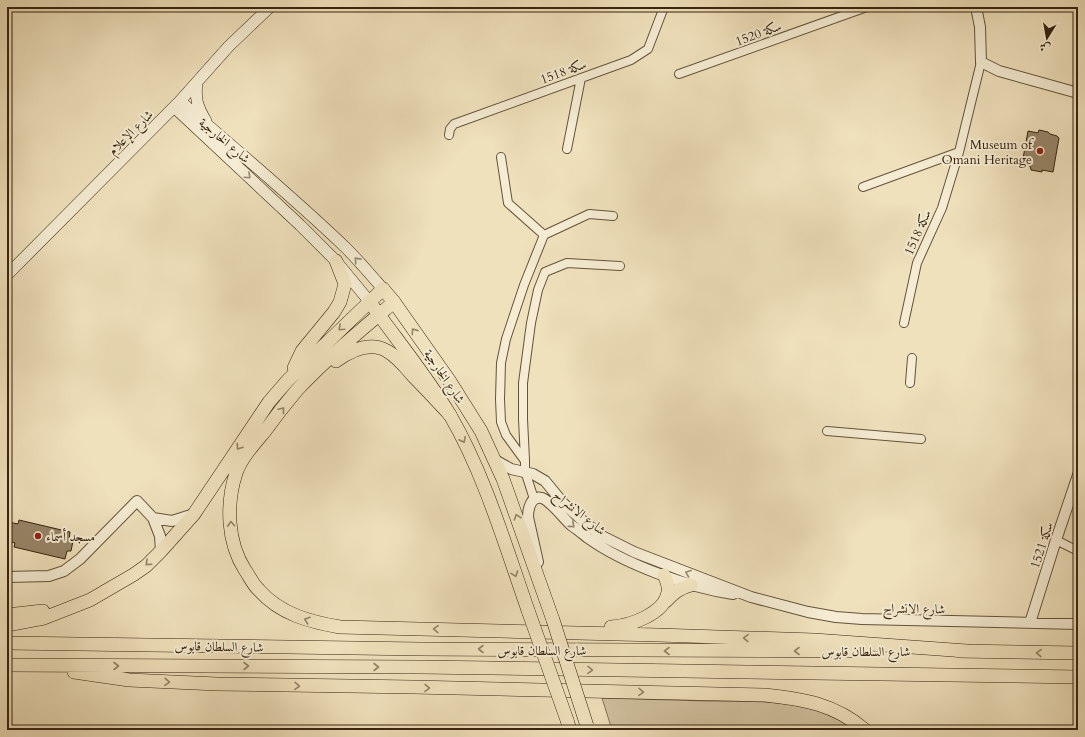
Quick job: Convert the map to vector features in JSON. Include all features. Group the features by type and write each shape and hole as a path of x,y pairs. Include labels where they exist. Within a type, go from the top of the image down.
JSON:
{"main road":[{"name":"شارع الإعلام","path":"7,275 157,125 229,46 270,7"},
{"path":"196,82 197,104 211,129"},
{"name":"شارع الخارجية","path":"177,104 235,148 308,212 347,250 394,302 463,402 481,431 503,479 553,620 588,728"},
{"name":"شارع الخارجية","path":"177,104 199,130 336,261 370,301 450,415 477,469 568,725"},
{"path":"157,125 169,120 180,120 199,130"},
{"path":"288,380 302,351 334,312 340,302 345,284 336,261"},
{"path":"7,625 44,618 90,600 133,575 161,551 194,514 270,402 288,380 383,289"},
{"path":"394,302 345,344 298,390 247,453 237,472 232,491 230,509 231,535 241,563 258,590 274,604 291,614 316,623 346,627 814,640 966,651"},
{"path":"298,390 349,352 361,347 377,348 387,350 398,359 450,415"},
{"path":"664,575 668,584 666,601"},
{"path":"531,632 574,627 622,627 642,620 655,611 674,592 691,585"},
{"path":"7,615 70,608"},
{"name":"شارع السلطان قابوس","path":"7,643 429,649 966,651 1078,654"},
{"name":"شارع السلطان قابوس","path":"7,665 420,667 1078,676"},
{"path":"31,665 129,680 217,684 765,695 794,698 813,702 834,710 856,722 865,730"}],"street":[{"name":"سكة 1518","path":"449,135 450,129 454,124 631,60 648,49 664,7"},
{"name":"سكة 1520","path":"678,74 867,7"},
{"name":"سكة 1518","path":"904,323 918,263 942,208 959,152 980,62 980,27 976,7"},
{"path":"980,62 999,71 1078,93"},
{"path":"567,149 581,78"},
{"path":"863,187 959,152"},
{"path":"501,156 508,203 544,235"},
{"path":"525,466 506,435 501,422 500,400 501,364 506,340 524,285 544,235 589,214 613,216"},
{"path":"534,499 525,466 523,383 531,323 538,290 545,272 567,263 620,266"},
{"path":"910,383 912,358"},
{"path":"827,431 921,439"},
{"name":"شارع الانشراح","path":"495,460 511,469 525,466 533,474 545,481 564,504 602,536 634,552 751,597"},
{"name":"سكة 1521","path":"1030,623 1078,475"},
{"name":"شارع الانشراح","path":"545,598 528,517 530,503 534,499 540,498 546,500 571,525 608,550 664,575 691,585 751,597 808,612 836,617 888,620 1078,624"},
{"path":"7,577 49,576 64,571 80,559 137,501 153,518 160,536 161,551"},
{"path":"153,518 172,521 194,514"},
{"path":"1056,540 1078,551"},
{"path":"691,585 703,583 725,586"}],"shaded area":[{"path":"602,698 744,701 783,704 820,712 837,719 853,730 612,730"}],"building":[{"name":"Museum of Omani Heritage","path":"1039,130 1048,132 1059,138 1053,172 1031,170 1030,166 1022,164 1028,131 1038,133"},
{"name":"مسجد أسماء","path":"19,520 70,532 69,540 73,541 71,551 67,551 65,559 14,547 15,543 7,541 8,522 18,524"}],"place":[{"name":"Museum of Omani Heritage","path":"1040,151"},
{"name":"مسجد أسماء","path":"38,536"}]}
